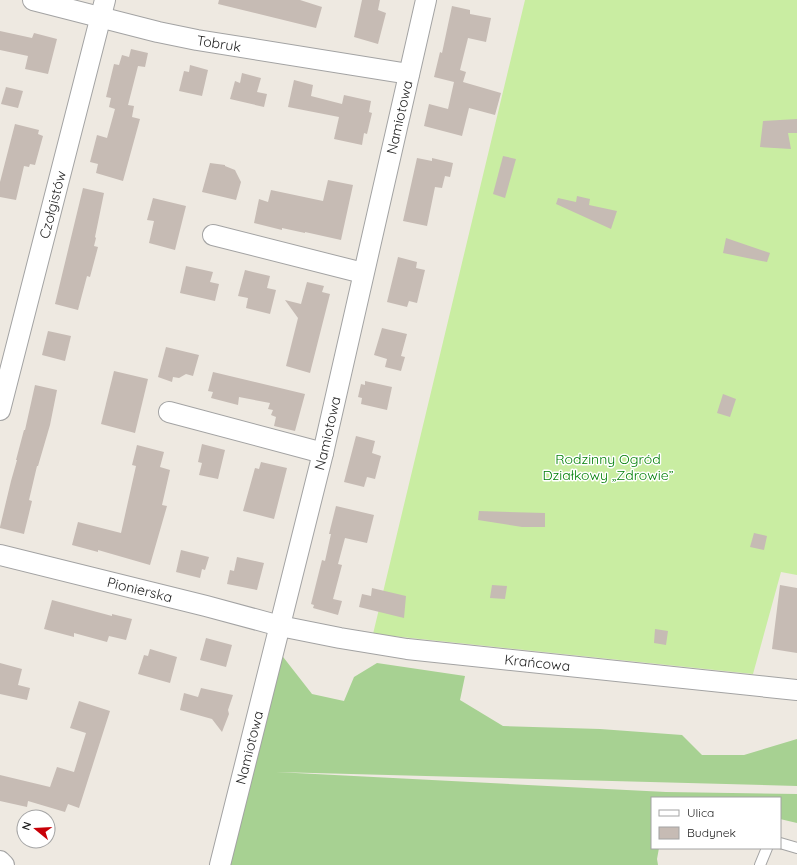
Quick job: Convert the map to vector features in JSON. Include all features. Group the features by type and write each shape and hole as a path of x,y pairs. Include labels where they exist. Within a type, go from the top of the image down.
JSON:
{"street":[{"name":"Tobruk","path":"33,0 103,8 158,32 197,40 408,74"},
{"name":"Namiotowa","path":"220,865 323,452 426,0"},
{"name":"Czołgistów","path":"0,410 103,8"},
{"path":"213,234 363,272"},
{"path":"169,412 323,452"},
{"name":"Pionierska","path":"0,555 280,626"},
{"name":"Krańcowa","path":"280,626 340,638 407,648 797,690"},
{"path":"0,861 4,865"}],"lane":[{"path":"781,843 797,848"},
{"path":"760,865 767,849"}],"green space":[{"name":"Rodzinny Ogród Działkowy „Zdrowie”","path":"525,0 797,0 797,575 781,572 753,674 373,634"},
{"path":"280,653 312,694 344,701 354,677 377,663 465,676 460,700 503,726 600,729 682,735 702,755 744,755 797,739 797,786 276,772 666,792 797,794 797,823 781,819 781,797 651,797 651,849 659,849 657,859 658,865 228,865"}],"building":[{"path":"219,0 300,0 322,7 316,28 218,4"},
{"path":"362,0 380,0 378,10 386,13 378,44 354,37"},
{"path":"452,6 470,10 470,14 491,18 486,42 468,38 460,70 466,72 463,82 501,93 495,115 469,108 462,136 424,126 429,104 448,109 454,82 434,77 440,52 442,53"},
{"path":"0,31 32,38 34,33 57,39 48,74 25,69 28,56 0,50"},
{"path":"131,49 148,53 145,67 138,66 128,105 134,106 132,117 140,119 123,181 96,173 98,164 90,162 97,135 107,138 115,109 109,107 111,98 106,97 114,64 119,65 122,55 129,57"},
{"path":"190,65 208,70 202,96 179,91 184,71 189,72"},
{"path":"242,73 261,78 257,92 267,94 264,107 230,99 235,81 240,83"},
{"path":"294,80 313,85 311,96 342,104 344,95 371,101 369,112 372,113 367,134 364,133 362,145 334,139 339,117 288,107"},
{"path":"6,87 23,91 18,108 1,104"},
{"path":"797,119 797,133 788,133 791,149 760,147 763,121"},
{"path":"15,124 39,130 38,134 43,136 35,165 30,164 29,167 24,166 16,200 0,197 0,182"},
{"path":"503,156 516,159 505,198 493,194"},
{"path":"417,158 432,161 432,158 453,163 450,177 445,176 442,188 435,187 427,226 403,221"},
{"path":"210,163 225,165 235,170 241,182 236,200 202,192"},
{"path":"328,180 353,185 341,240 282,228 282,230 254,223 259,199 268,202 271,190 323,201"},
{"path":"83,188 104,193 94,246 98,247 90,277 87,276 78,310 55,304"},
{"path":"577,196 590,199 589,205 617,211 611,229 556,204 558,198 576,202"},
{"path":"153,198 186,206 175,250 149,243 154,221 147,220"},
{"path":"726,238 770,253 767,262 723,253"},
{"path":"398,257 417,262 416,268 425,270 417,303 409,301 407,307 387,302"},
{"path":"186,266 213,272 210,282 219,284 215,301 180,293"},
{"path":"245,270 270,276 267,288 276,290 270,314 246,308 248,298 238,296"},
{"path":"307,282 324,286 322,292 330,294 310,373 286,366 298,318 285,300 301,304"},
{"path":"382,328 407,334 401,356 405,357 401,371 385,367 387,359 374,355"},
{"path":"48,331 71,336 65,361 42,355"},
{"path":"166,347 199,355 193,376 186,374 179,378 173,377 172,382 158,377"},
{"path":"114,371 148,379 135,433 101,424"},
{"path":"213,372 305,394 295,431 274,426 276,417 271,415 273,410 268,409 270,403 239,397 238,405 211,398 213,392 208,391"},
{"path":"365,381 392,387 387,410 361,404 362,398 358,397 361,384 365,385"},
{"path":"35,385 57,390 50,425 37,466 29,500 32,501 24,534 0,527"},
{"path":"723,394 736,399 730,417 717,413"},
{"path":"356,436 375,441 372,453 381,456 375,479 367,477 364,487 344,482"},
{"path":"202,444 225,450 218,479 199,475 202,463 198,462"},
{"path":"137,445 164,452 160,467 170,470 162,505 167,506 150,565 98,550 98,552 72,545 78,522 121,533 136,466 132,465"},
{"path":"261,462 287,468 274,519 243,511 255,468 259,469"},
{"path":"336,506 374,515 367,543 345,538 338,564 342,565 333,599 342,601 338,615 313,608 314,605 311,604 322,560 325,561 331,534 329,534"},
{"path":"479,511 545,513 545,527 522,527 478,520"},
{"path":"754,533 767,536 764,550 750,547"},
{"path":"181,550 209,557 205,570 202,569 200,578 176,572"},
{"path":"237,557 264,563 257,590 227,584 230,570 234,571"},
{"path":"492,585 507,586 505,599 490,598"},
{"path":"780,585 797,588 797,653 772,649"},
{"path":"372,588 406,596 404,618 359,607 362,594 371,596"},
{"path":"52,600 112,616 112,614 132,619 126,640 109,636 107,642 74,633 74,637 44,629"},
{"path":"655,629 668,631 666,645 654,643"},
{"path":"206,638 232,645 226,667 200,660"},
{"path":"150,649 177,657 170,683 138,674 144,655 148,656"},
{"path":"0,663 22,669 18,685 30,688 27,700 0,694"},
{"path":"201,688 233,695 228,710 229,714 222,732 212,719 180,710 184,693 198,697"},
{"path":"79,701 110,711 79,808 68,804 65,812 28,801 27,807 0,801 0,775 50,787 57,767 74,772 86,733 70,728"}]}
